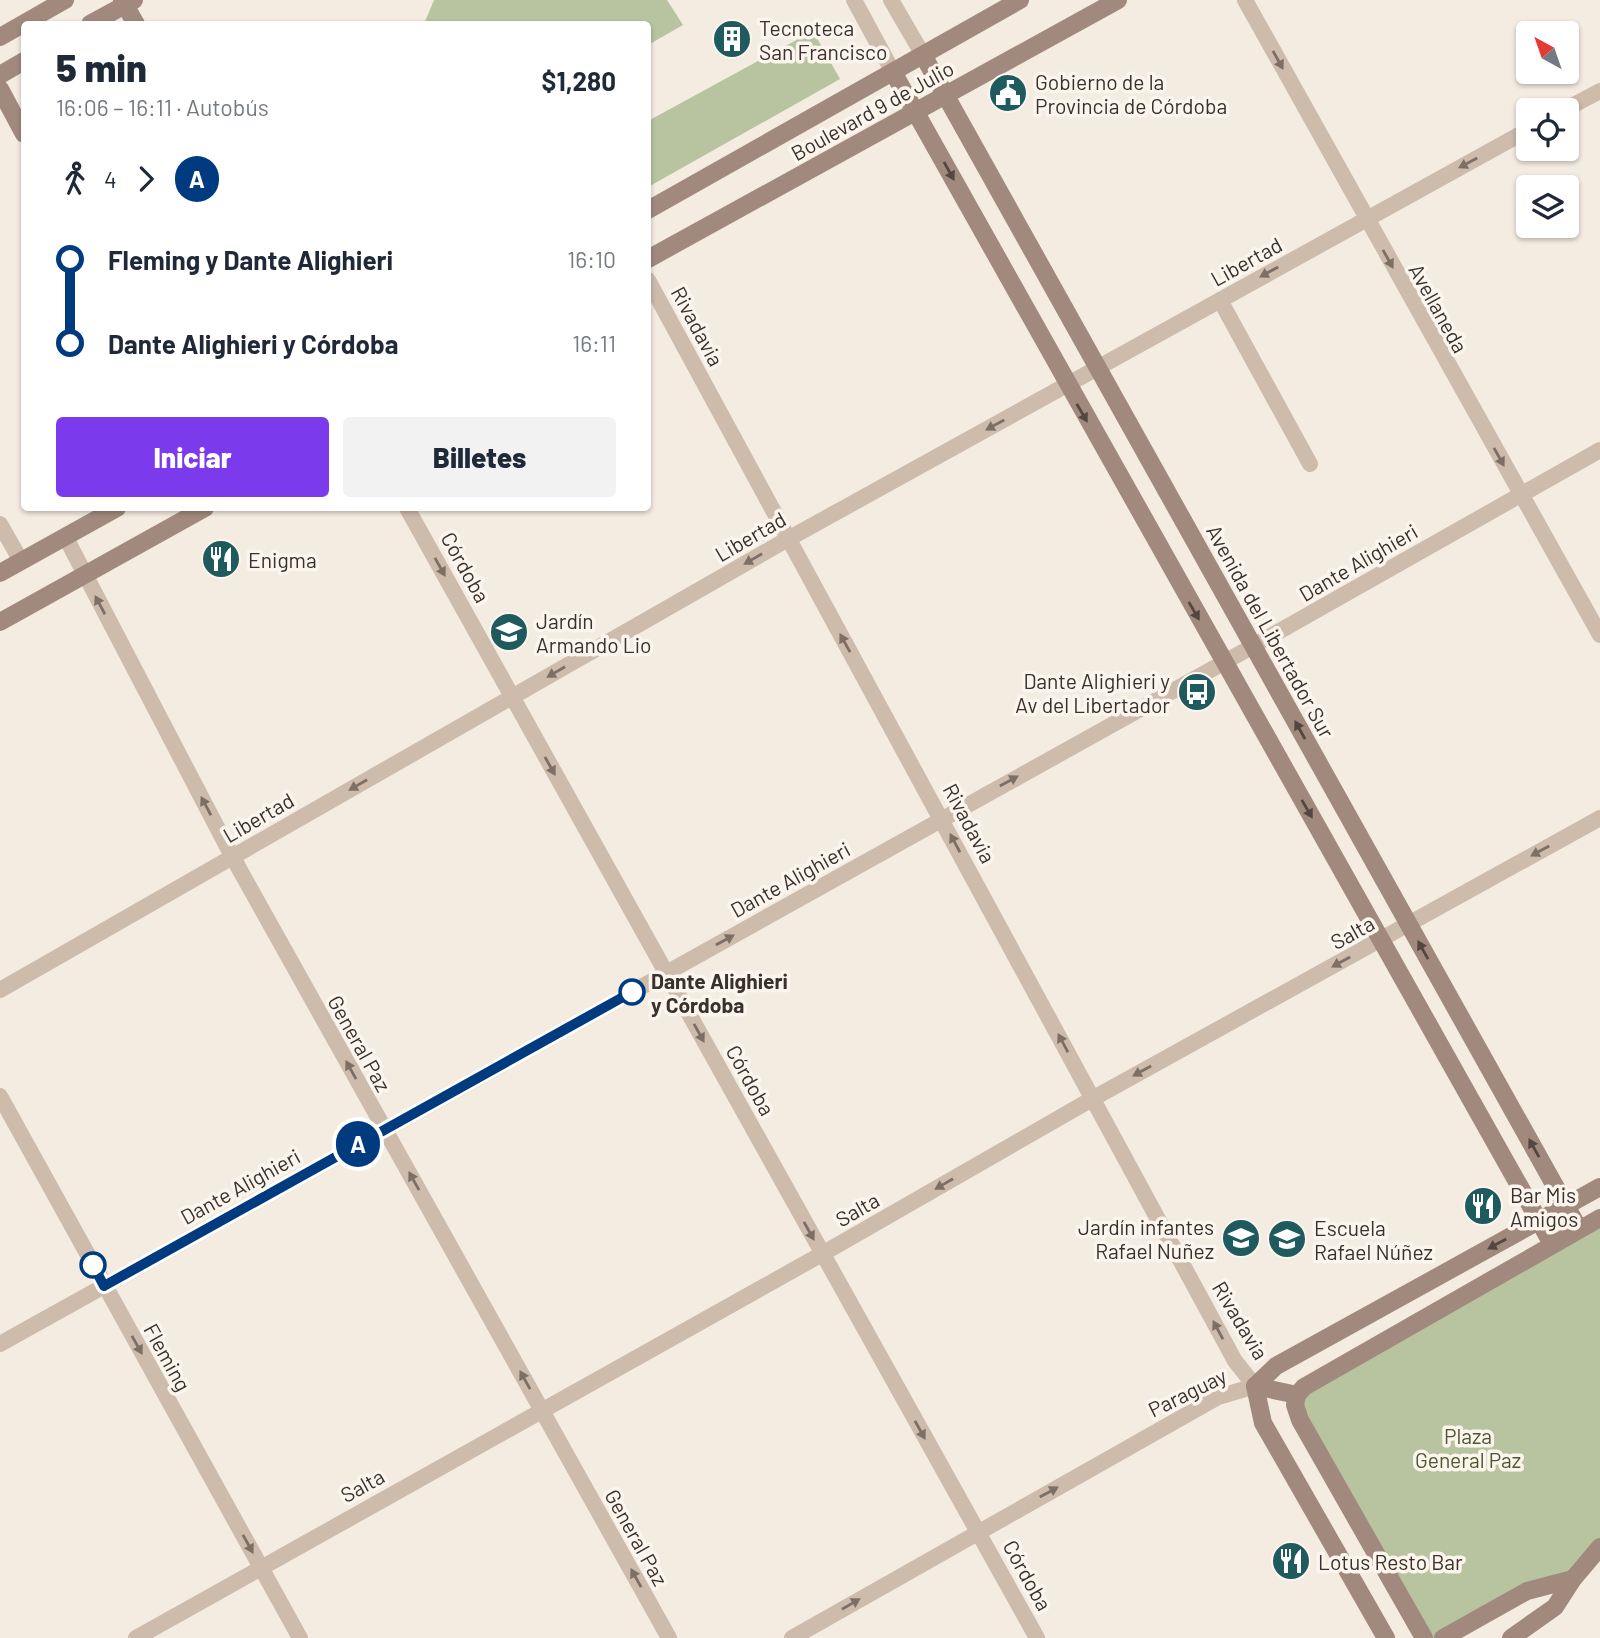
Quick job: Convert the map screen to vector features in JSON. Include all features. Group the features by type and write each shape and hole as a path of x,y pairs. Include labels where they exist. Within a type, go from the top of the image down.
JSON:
{"main road":[{"path":"28,21 65,0"},
{"name":"Boulevard 9 de Julio","path":"651,208 1020,0"},
{"name":"Boulevard 9 de Julio","path":"651,257 1118,0"},
{"path":"95,21 127,2 135,21"},
{"path":"0,37 21,25"},
{"name":"Avenida del Libertador Sur","path":"923,55 1579,1229"},
{"path":"0,75 21,63"},
{"path":"893,72 1067,386 1552,1244"},
{"path":"0,89 21,128"},
{"path":"0,573 111,511"},
{"path":"0,622 200,511"},
{"name":"Paraguay","path":"1255,1386 1276,1366 1600,1187"},
{"path":"1424,1638 1300,1420 1295,1405 1297,1395 1304,1387 1600,1218"},
{"name":"Rivadavia","path":"1297,1395 1255,1386 1263,1423 1386,1638"},
{"path":"1511,1638 1555,1607 1573,1579 1600,1547"},
{"path":"1443,1638 1527,1591 1573,1579"}],"street":[{"path":"854,0 893,72"},
{"path":"891,0 923,55"},
{"name":"Avellaneda","path":"1245,0 1600,635"},
{"path":"1579,102 1600,91"},
{"name":"Libertad","path":"0,990 788,539 1516,136"},
{"name":"Rivadavia","path":"651,286 1235,1361 1255,1386"},
{"path":"1220,300 1310,464"},
{"name":"Dante Alighieri","path":"0,1343 1223,663 1600,450"},
{"name":"Córdoba","path":"409,511 1037,1638"},
{"path":"0,524 21,561"},
{"name":"General Paz","path":"65,536 232,856 669,1638"},
{"name":"Salta","path":"136,1638 822,1254 1092,1098 1600,818"},
{"name":"Fleming","path":"0,1096 300,1638"},
{"name":"Paraguay","path":"792,1638 1218,1397 1255,1386"}],"green space":[{"path":"434,0 667,0 683,25 651,43 651,21 425,21"},
{"path":"813,31 840,79 651,185 651,119"},
{"name":"Plaza General Paz","path":"1600,1218 1600,1547 1573,1579 1443,1638 1424,1638 1297,1395"}],"bus line":[{"name":"A","path":"93,1265 104,1286 632,992"}],"place":[{"name":"Tecnoteca San Francisco","path":"732,39"},
{"name":"Gobierno de la Provincia de Córdoba","path":"1008,93"},
{"name":"Enigma","path":"221,559"},
{"name":"Jardín Armando Lio","path":"509,632"},
{"name":"Dante Alighieri y Av del Libertador","path":"1197,692"},
{"name":"Dante Alighieri y Córdoba","path":"632,992"},
{"name":"Bar Mis Amigos","path":"1483,1206"},
{"name":"Jardín infantes Rafael Nuñez","path":"1241,1238"},
{"name":"Escuela Rafael Núñez","path":"1287,1239"},
{"name":"Lotus Resto Bar","path":"1291,1561"}]}
